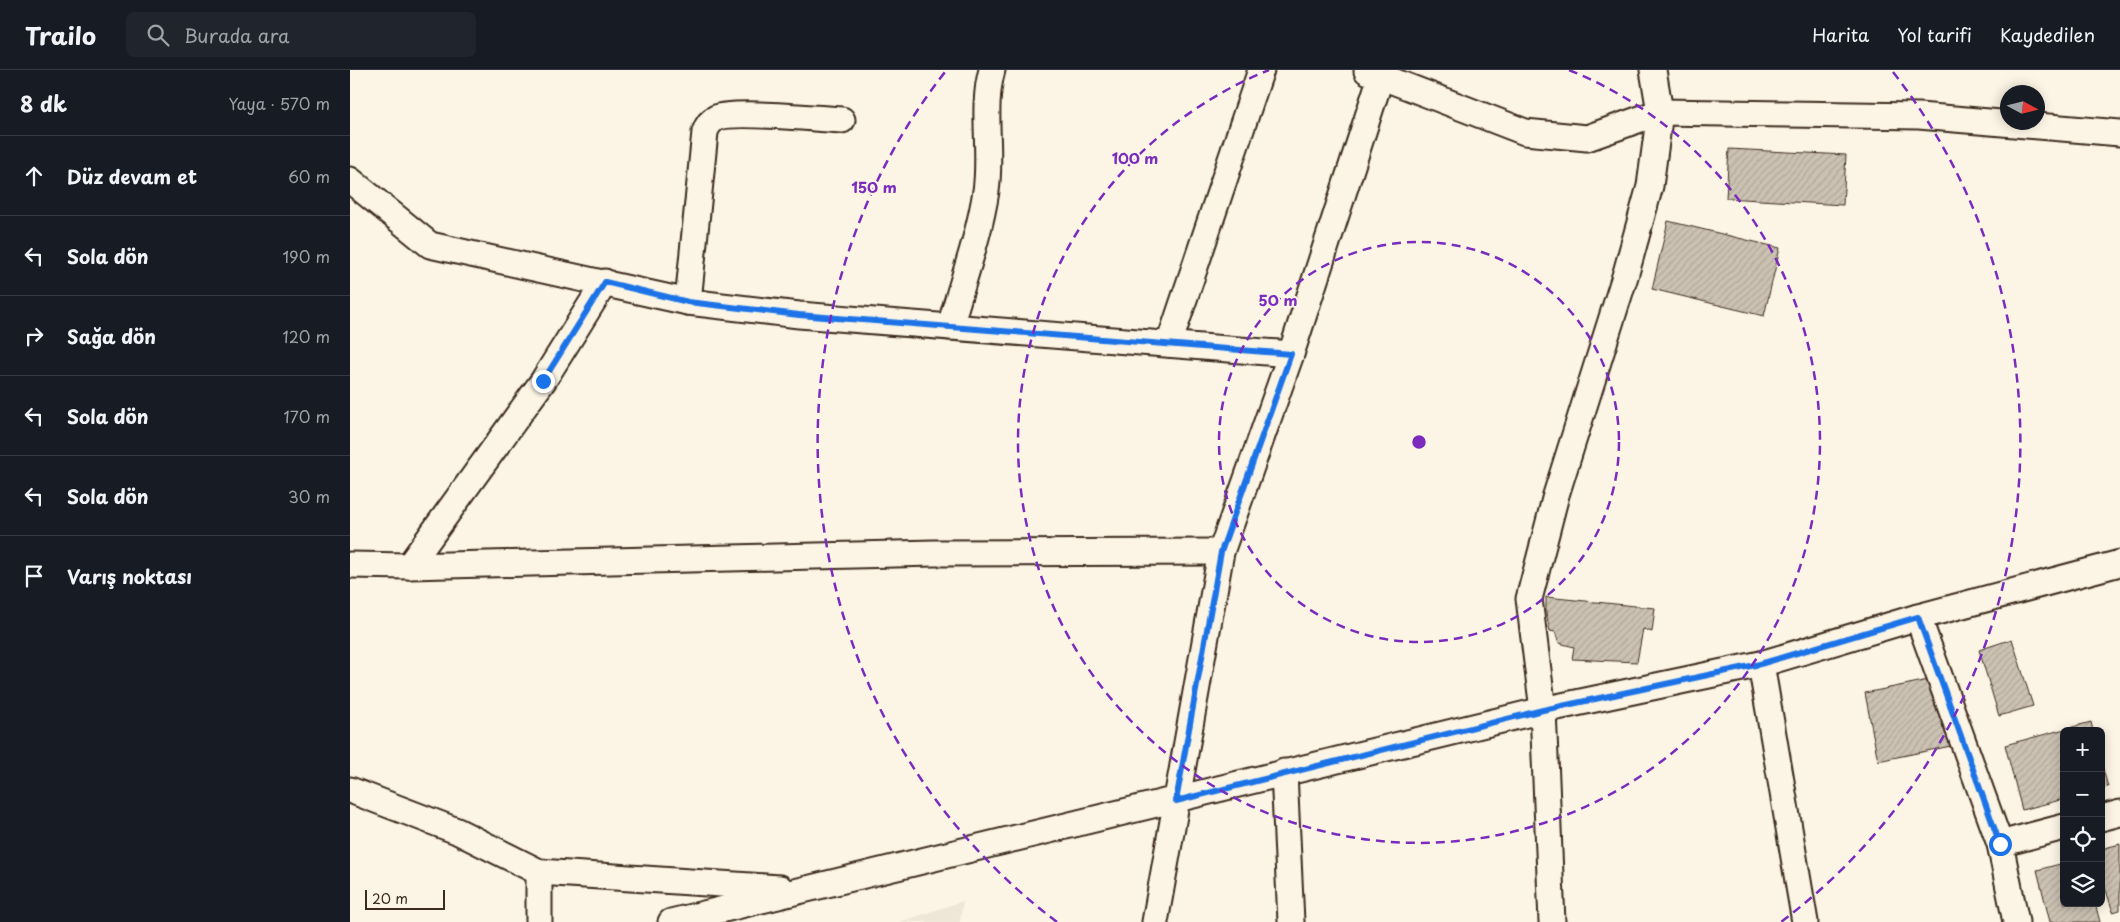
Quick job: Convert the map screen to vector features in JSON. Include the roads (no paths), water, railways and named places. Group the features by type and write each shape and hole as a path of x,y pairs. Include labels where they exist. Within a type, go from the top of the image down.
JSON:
{"street":[{"path":"950,327 986,192 989,150 987,88 992,70"},
{"path":"1169,344 1261,70"},
{"path":"1638,70 1660,112"},
{"path":"1552,922 1543,710 1529,599 1556,495 1626,273 1650,186 1660,112 1654,70"},
{"path":"1155,922 1221,552 1291,354 1377,72 1525,132 1587,138 1660,112 1919,116 2120,133"},
{"path":"688,302 705,132 711,121 720,116 780,116 842,120"},
{"path":"350,180 430,245 605,282 688,302 799,315 1291,354"},
{"path":"409,566 543,381 605,282"},
{"path":"350,565 409,566 934,553 1221,552"},
{"path":"671,922 1176,801 1284,772 1543,710 1760,664 1918,617 2120,563"},
{"path":"1918,617 2000,844 2016,922"},
{"path":"1760,664 1805,922"},
{"path":"1284,772 1291,922"},
{"path":"350,790 457,831 538,872 806,890"},
{"path":"2105,817 2120,813"},
{"path":"2000,844 2060,829"},
{"path":"538,872 539,922"}]}
